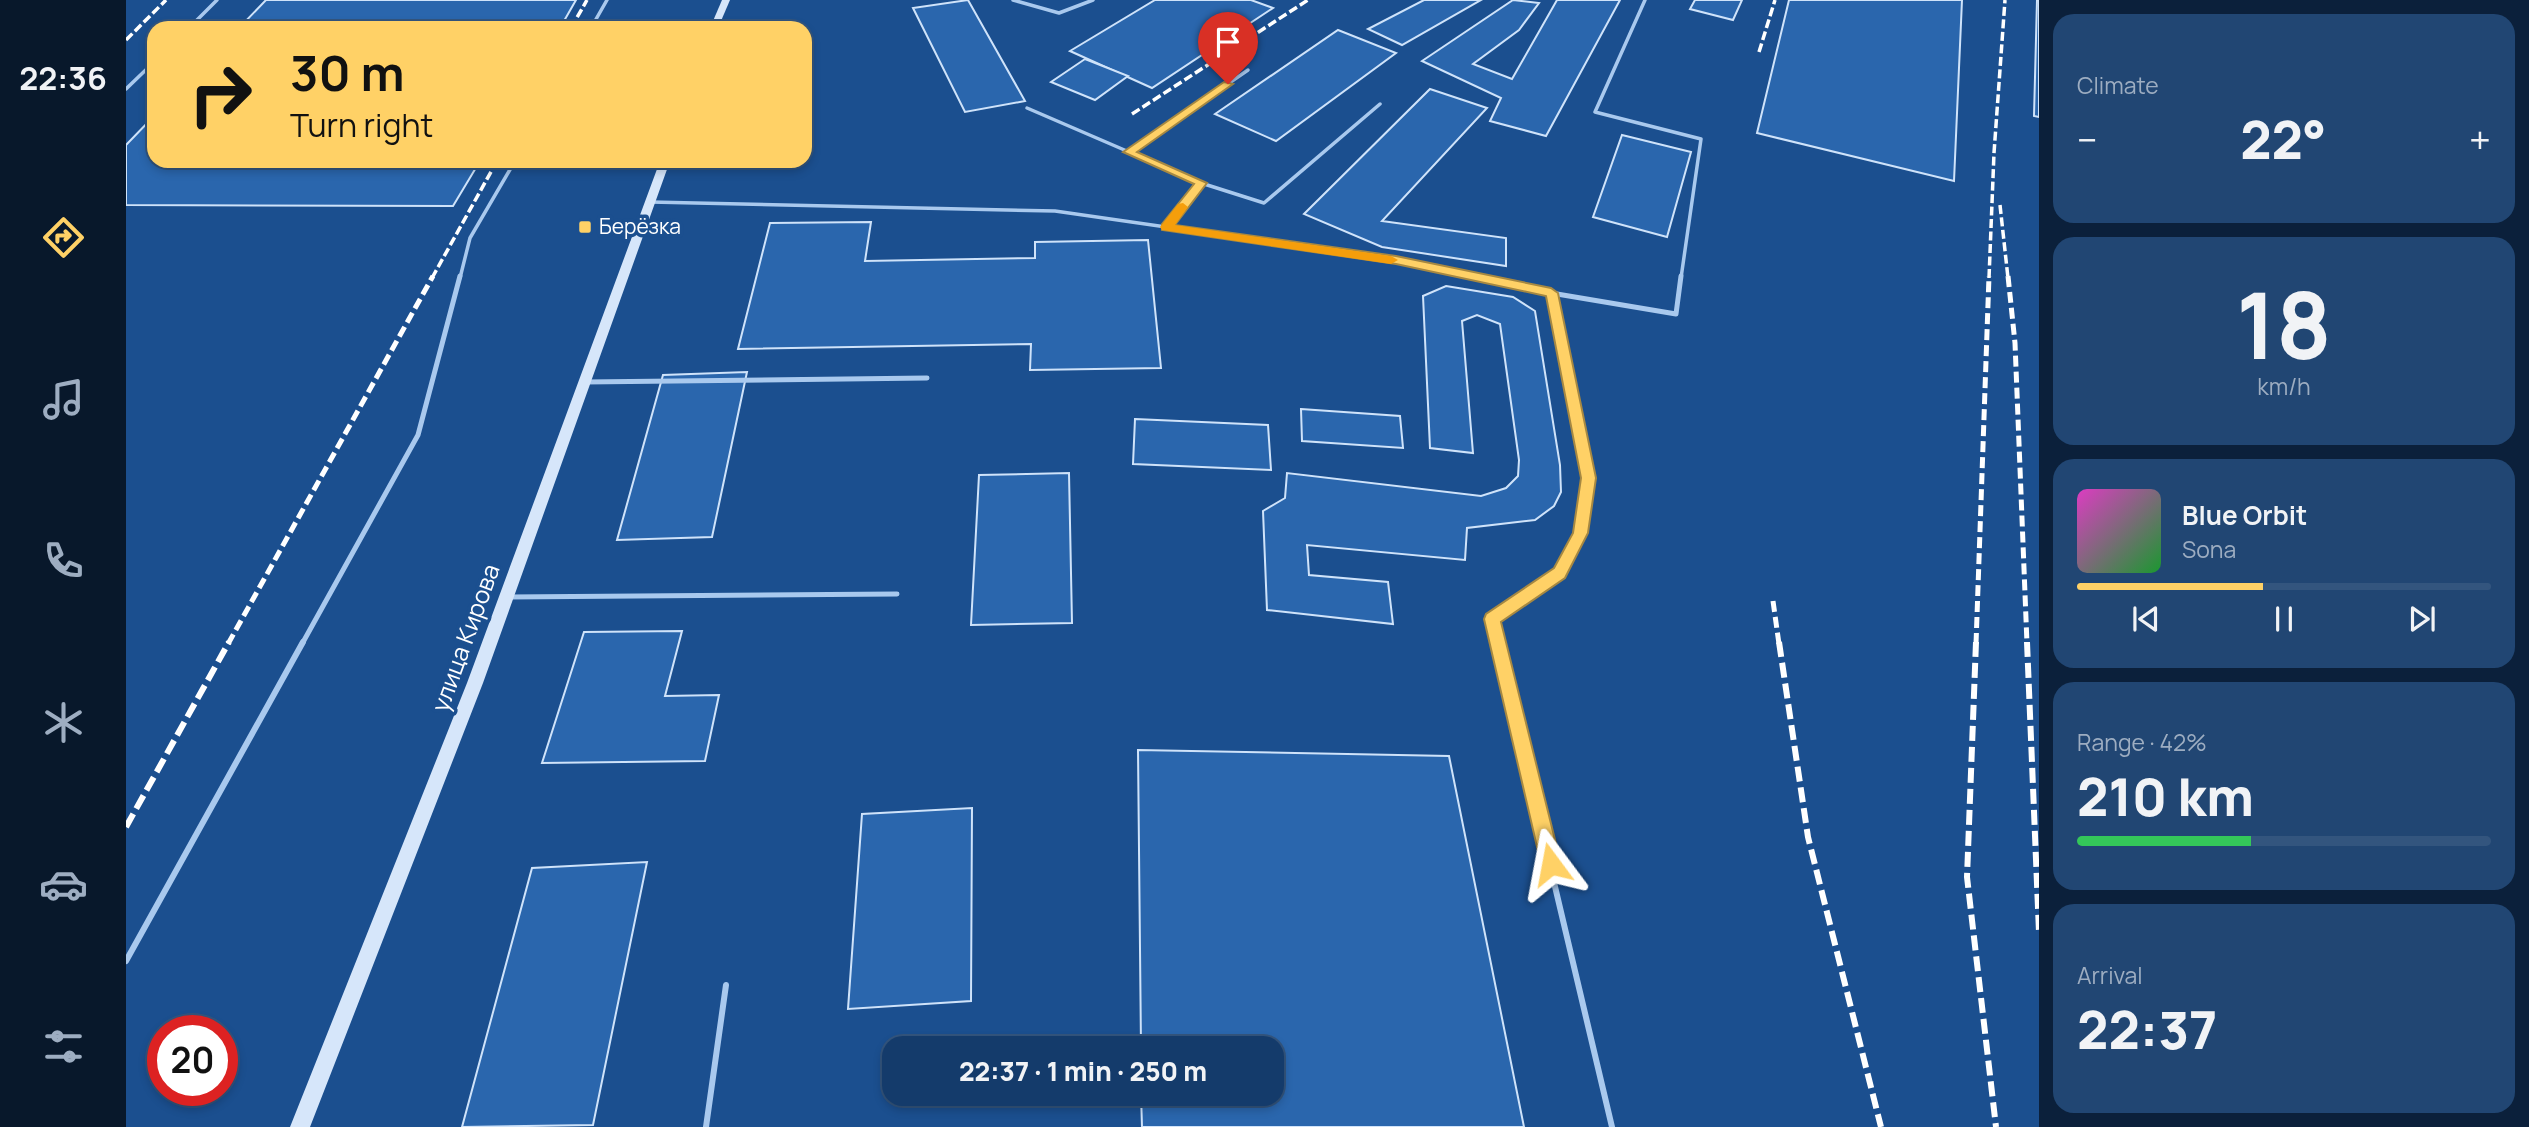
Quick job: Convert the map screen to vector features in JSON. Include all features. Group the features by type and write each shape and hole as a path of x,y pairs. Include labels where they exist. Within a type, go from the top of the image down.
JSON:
{"main road":[{"path":"717,21 726,0"},
{"name":"улица Кирова","path":"300,1127 506,597 663,168"}],"lane":[{"path":"196,21 218,0"},
{"path":"595,21 607,0"},
{"path":"1013,0 1059,13 1093,0"},
{"path":"650,202 1055,211 1396,260 1551,293 1676,314 1701,139 1595,111 1645,0"},
{"path":"126,89 147,69"},
{"path":"1129,152 1248,70"},
{"path":"1027,108 1201,183 1264,203 1380,104"},
{"path":"126,961 418,435 470,238 511,168"},
{"path":"1166,227 1201,183"},
{"path":"1551,293 1588,478 1580,533 1559,573 1492,619 1612,1127"},
{"path":"585,382 927,378"},
{"path":"506,597 897,594"},
{"path":"706,1127 726,985"}],"building":[{"path":"266,0 576,0 564,21 246,21"},
{"path":"968,0 1025,101 965,112 913,8"},
{"path":"1155,0 1251,0 1273,8 1152,88 1070,51"},
{"path":"1424,0 1481,0 1402,45 1368,29"},
{"path":"1513,0 1539,3 1519,30 1473,64 1512,79 1557,0 1620,0 1546,136 1490,121 1501,98 1422,61"},
{"path":"1695,0 1742,0 1733,20 1690,9"},
{"path":"1789,0 1962,0 1954,181 1757,133"},
{"path":"2039,0 2039,117 2034,116"},
{"path":"1338,30 1396,53 1276,141 1215,114"},
{"path":"1085,59 1128,76 1095,100 1051,82"},
{"path":"1430,89 1487,108 1382,221 1506,238 1506,266 1382,247 1304,214"},
{"path":"147,123 147,168 476,168 453,206 126,205 126,145"},
{"path":"1622,135 1691,152 1667,237 1593,217"},
{"path":"871,222 865,261 1035,258 1035,242 1148,240 1161,368 1030,370 1031,344 738,349 770,223"},
{"path":"1446,286 1513,297 1535,311 1560,465 1561,492 1554,506 1535,520 1467,528 1465,560 1307,545 1309,575 1388,582 1393,624 1267,610 1263,511 1285,498 1287,473 1481,496 1506,488 1518,476 1519,460 1500,324 1477,315 1462,321 1473,453 1430,448 1423,296"},
{"path":"747,372 712,537 617,540 663,375"},
{"path":"1301,409 1400,416 1403,448 1302,441"},
{"path":"1135,419 1268,425 1271,470 1133,464"},
{"path":"1069,473 1072,623 971,625 979,475"},
{"path":"682,631 665,696 719,695 705,761 542,763 584,632"},
{"path":"1138,750 1449,756 1524,1127 1142,1127 1141,1106 1284,1106 1284,1036 1141,1036"},
{"path":"972,808 971,1001 848,1009 862,814"},
{"path":"647,862 593,1125 462,1127 532,868"}],"railway":[{"path":"126,40 166,0"},
{"path":"575,21 587,0"},
{"path":"1132,114 1308,0"},
{"path":"1759,52 1775,0"},
{"path":"1989,278 1994,153 2005,0"},
{"path":"432,278 493,168"},
{"path":"2000,205 2008,278"},
{"path":"228,644 433,276"},
{"path":"1976,644 1989,276"},
{"path":"2008,276 2015,343 2027,644"},
{"path":"1773,601 1779,644"},
{"path":"126,827 229,642"},
{"path":"1779,642 1808,837 1881,1127"},
{"path":"1976,642 1967,877 1996,1127"},
{"path":"2027,642 2039,932"}],"slow traffic":[{"path":"1183,207 1166,227 1391,260"}],"place":[{"name":"Берёзка","path":"585,227"}],"route":[{"path":"1228,84 1129,152 1201,183 1166,227 1396,260 1551,293 1588,478 1580,533 1559,573 1492,619 1551,864"}]}
